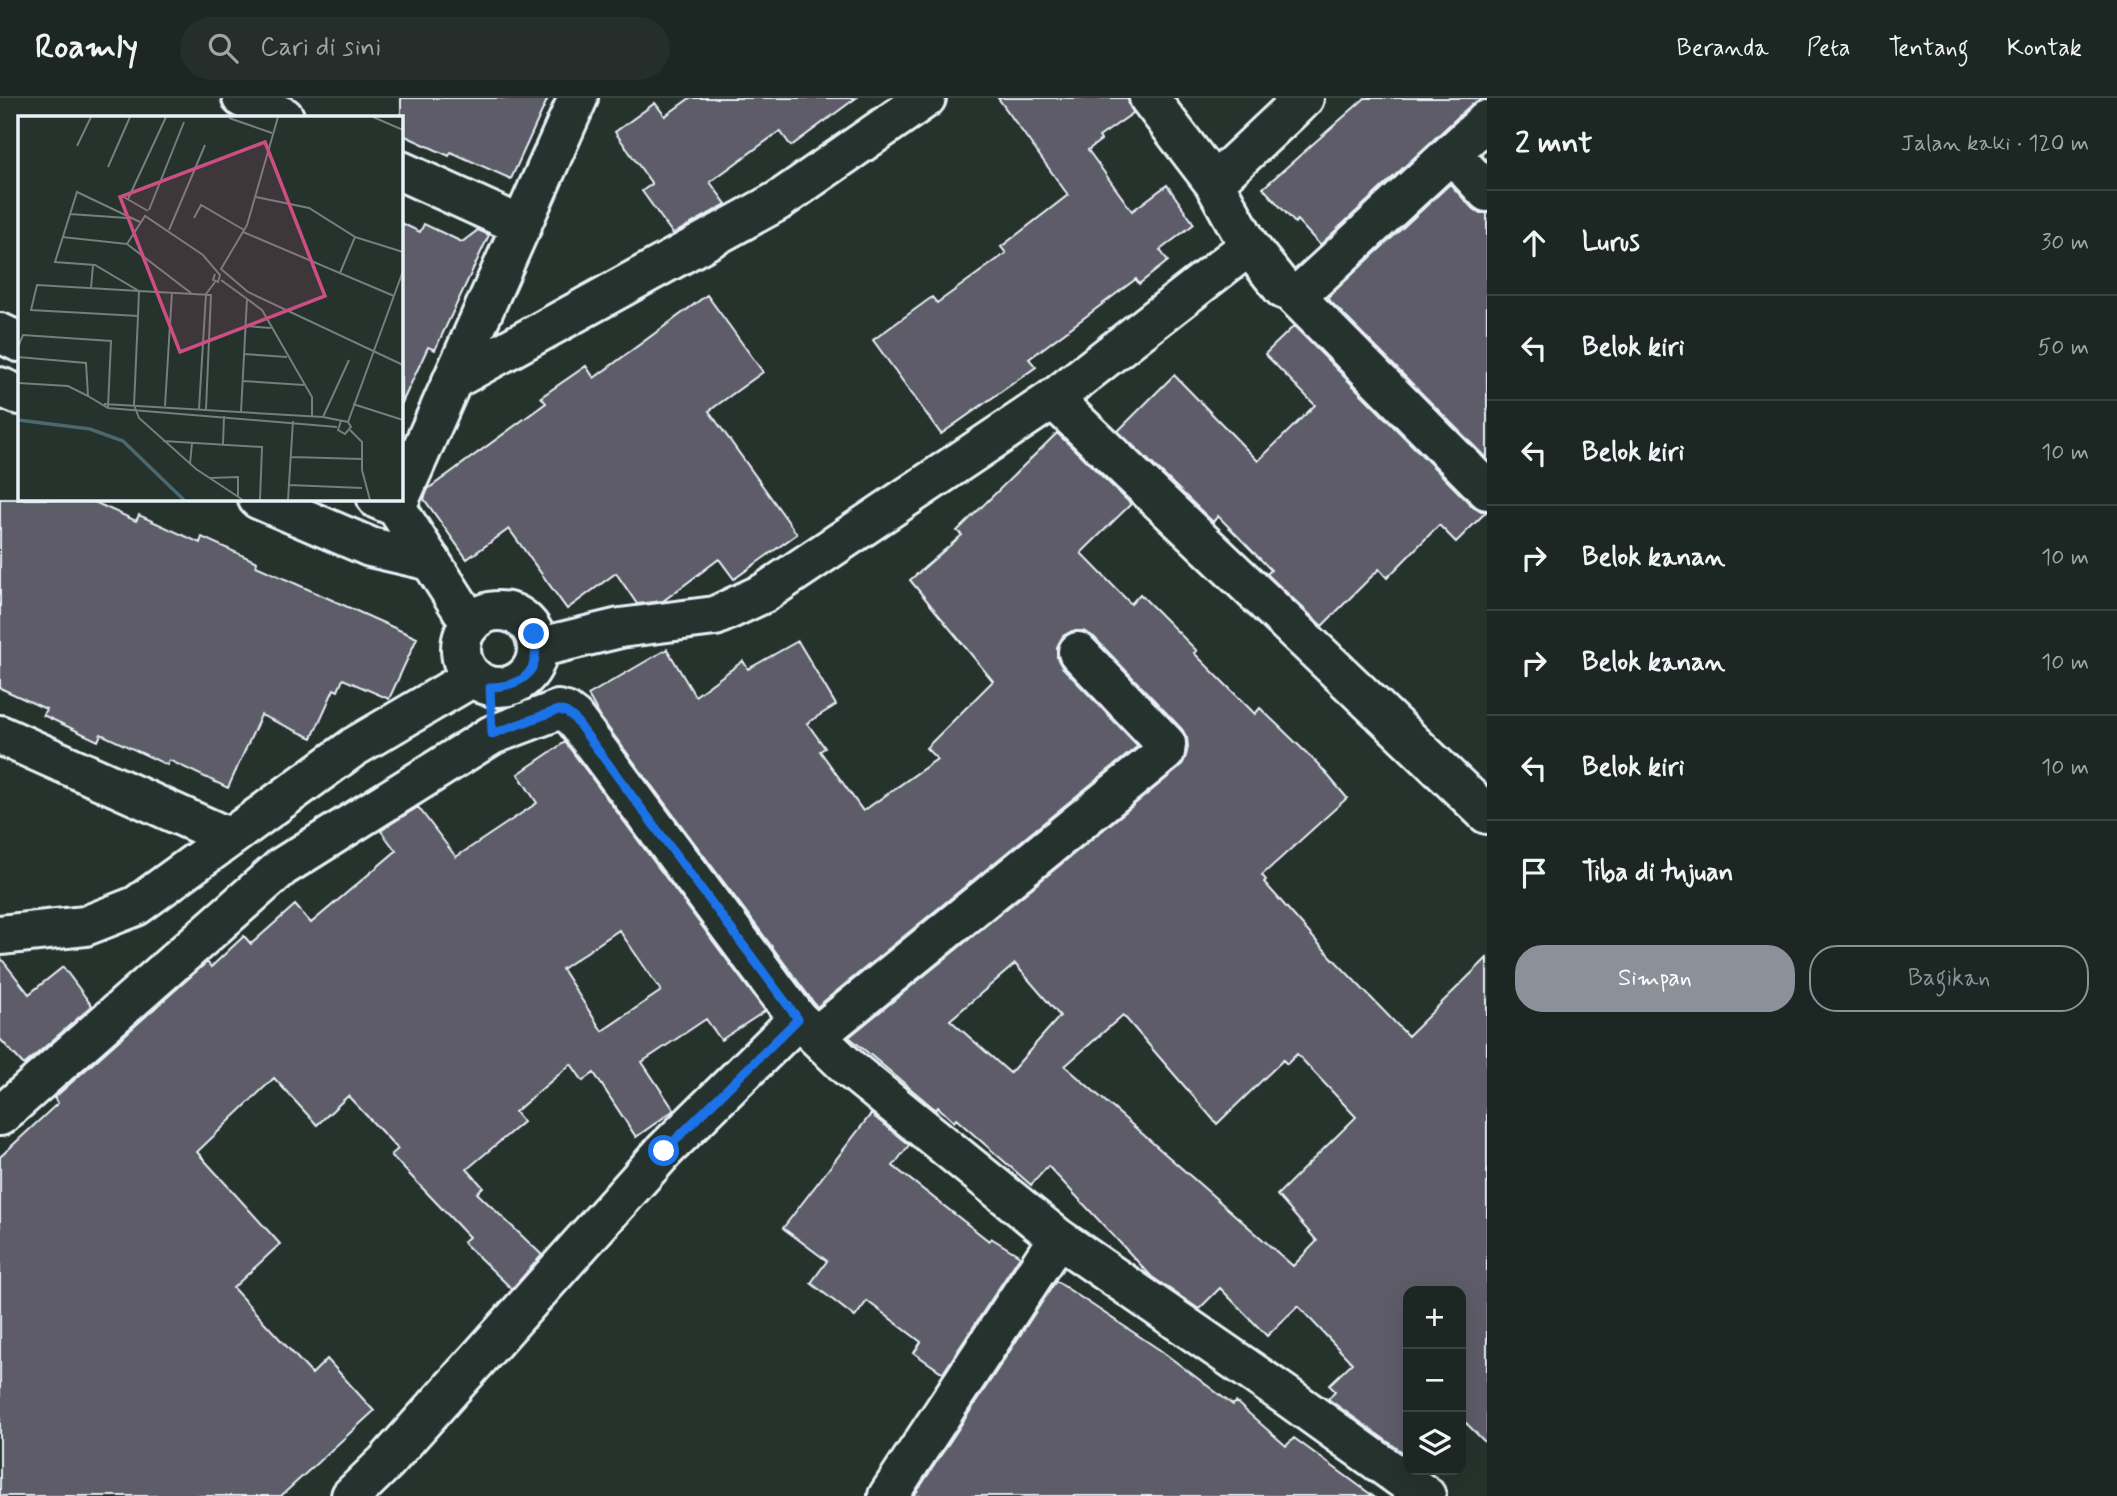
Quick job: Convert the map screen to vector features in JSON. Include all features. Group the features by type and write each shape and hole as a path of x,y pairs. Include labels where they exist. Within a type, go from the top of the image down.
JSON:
{"street":[{"path":"242,98 282,116"},
{"path":"402,482 453,380 578,98"},
{"path":"453,380 778,201 926,98"},
{"path":"1149,98 1214,183 1249,246 1283,289 1293,294 1487,490"},
{"path":"1214,183 1291,106"},
{"path":"1293,294 1303,292 1487,120"},
{"path":"1452,154 1487,192"},
{"path":"402,170 522,226"},
{"path":"537,648 620,628 715,616 764,593 1053,399 1249,246"},
{"path":"0,333 18,342"},
{"path":"0,387 18,395"},
{"path":"1053,399 1487,814"},
{"path":"260,500 370,547 431,561"},
{"path":"370,547 393,500"},
{"path":"393,500 471,624"},
{"path":"0,934 85,926 136,906 354,747 481,682 509,686 526,676 534,663 537,648 534,634 525,621 513,613 497,611 483,615 471,624 462,641 463,660 481,682 492,734"},
{"path":"351,1496 386,1462 664,1151 807,1028 1165,752 1166,744 1078,652"},
{"path":"0,1116 282,867 492,734 558,710 566,712 574,718 807,1028 849,1069 1058,1238 1426,1496"},
{"path":"0,735 228,837"},
{"path":"888,1496 1058,1238"}],"building":[{"path":"401,98 548,98 511,179 451,152 449,156 402,134"},
{"path":"690,98 856,98 791,146 780,131 710,182 726,204 673,234 642,191 652,184 615,132 655,103 665,116"},
{"path":"998,98 1128,98 1133,113 1099,137 1101,140 1088,150 1132,211 1167,185 1194,224 1160,250 1168,261 1139,284 1136,279 1029,359 1036,367 941,434 873,340 932,297 937,303 1006,253 1001,247 1068,195"},
{"path":"1365,98 1487,99 1472,104 1320,245 1297,220 1295,223 1263,188"},
{"path":"1450,184 1471,207 1480,213 1487,213 1487,459 1327,298"},
{"path":"402,223 420,232 424,224 462,242 478,230 489,235 435,350 428,347 402,403"},
{"path":"707,295 763,372 709,411 797,534 734,579 719,559 663,601 637,604 616,573 567,609 509,529 467,559 424,499 428,489 546,403 541,397 586,366 594,378"},
{"path":"1294,326 1471,505 1481,511 1487,511 1456,542 1439,525 1387,578 1379,569 1322,626 1267,574 1271,570 1218,516 1213,522 1118,431 1174,375 1258,461 1315,405 1265,354"},
{"path":"1057,433 1131,504 1081,553 1131,604 1140,594 1255,714 1260,708 1319,765 1347,798 1262,875 1266,880 1264,882 1318,943 1408,1036 1487,958 1487,1444 1466,1423 1466,1286 1403,1286 1403,1452 1328,1399 1335,1391 1329,1385 1352,1363 1298,1306 1267,1336 1220,1288 1199,1309 1152,1277 1048,1166 1031,1185 956,1119 954,1122 938,1107 936,1110 849,1037 1179,768 1188,747 1182,729 1094,637 1083,631 1072,631 1063,636 1057,647 1057,658 1062,667 1138,746 817,1007 601,718 588,695 667,649 695,696 743,661 748,669 798,641 836,705 807,723 825,748 820,751 863,811 937,759 926,748 993,681 910,580 962,535 957,531","holes":["1015,964 1060,1016 1010,1073 950,1020","1123,1015 1217,1124 1283,1060 1287,1064 1297,1054 1356,1117 1277,1195 1317,1241 1293,1266 1065,1066"]},
{"path":"0,499 90,500 136,521 139,515 200,543 202,537 257,562 256,566 417,638 389,699 343,679 338,691 334,689 312,738 261,715 228,788 169,760 167,765 101,734 98,741 43,715 46,709 0,688"},
{"path":"565,742 765,1011 721,1040 706,1019 642,1062 674,1110 636,1137 594,1073 583,1081 571,1064 515,1112 523,1122 467,1169 483,1187 477,1193 542,1255 512,1289 463,1242 469,1237 391,1155 398,1149 348,1096 317,1125 274,1078 197,1152 280,1244 233,1288 312,1374 327,1359 374,1411 281,1496 0,1496 0,1157 58,1103 54,1098 207,962 211,967 244,936 251,944 295,905 311,923 396,851 381,831 389,825 418,807 456,857 537,803 518,774","holes":["619,930 661,991 602,1031 562,969"]},
{"path":"0,957 29,994 63,967 92,1006 24,1065 0,1039"},
{"path":"871,1114 909,1145 893,1166 989,1241 991,1238 1020,1256 943,1373 914,1353 921,1342 867,1301 855,1317 811,1283 827,1261 783,1228"},
{"path":"1056,1281 1160,1350 1233,1405 1236,1402 1286,1446 1294,1438 1373,1496 914,1496"}],"route":[{"path":"534,634 537,648 534,663 526,676 509,686 490,687 492,734 558,710 574,718 798,1019 664,1151"}]}
